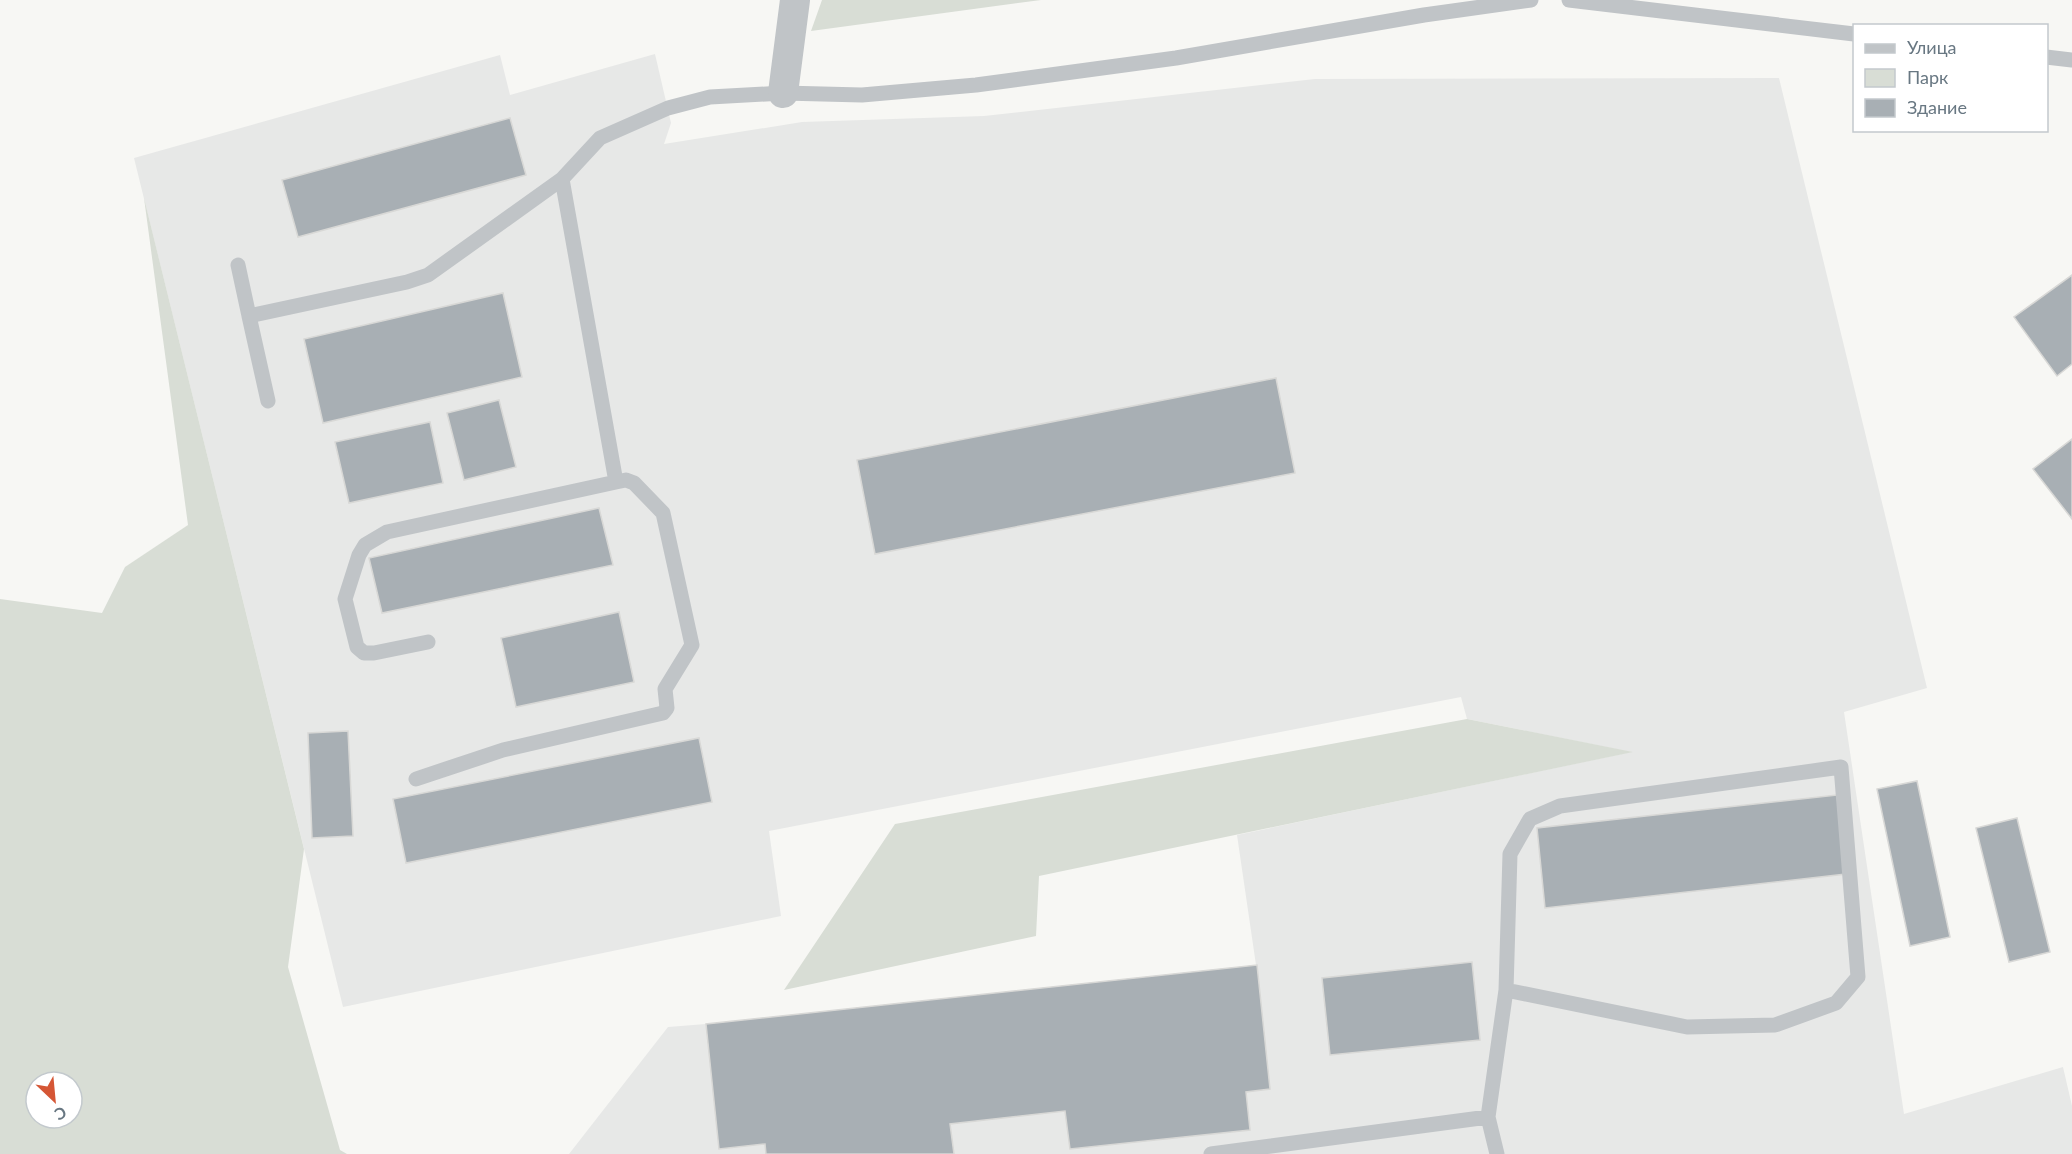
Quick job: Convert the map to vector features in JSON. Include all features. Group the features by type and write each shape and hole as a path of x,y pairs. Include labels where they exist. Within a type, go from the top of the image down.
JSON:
{"street":[{"path":"783,93 795,0"}],"lane":[{"path":"249,316 407,282 428,275 562,179 600,138 668,108 710,97 783,93 862,95 976,85 1176,58 1425,15 1531,0"},
{"path":"1569,0 1853,34"},
{"path":"2048,57 2072,60"},
{"path":"562,179 616,482"},
{"path":"238,264 268,401"},
{"path":"416,779 503,750 663,713 667,708 665,688 692,645 663,513 634,483 626,480 387,532 365,544 359,555 345,599 357,647 364,653 374,653 428,642"},
{"path":"1497,1154 1488,1117 1506,990 1510,854 1530,819 1560,806 1841,767 1858,977 1836,1003 1775,1025 1687,1028 1506,990"},
{"path":"1211,1154 1488,1117"}],"shaded area":[{"path":"655,54 671,123 664,144 802,122 984,116 1315,79 1779,78 1927,688 1844,712 1904,1114 2063,1067 2072,1106 2072,1154 569,1154 668,1027 1256,965 1237,835 1631,752 1467,719 1461,697 769,831 781,916 343,1007 134,158 500,55 510,95"}],"green space":[{"path":"822,0 1041,0 811,31"},
{"path":"144,198 304,849 288,967 340,1150 347,1154 0,1154 0,599 102,613 125,567 188,525"},
{"path":"1467,719 1633,752 1039,876 1036,936 784,990 895,824"}],"building":[{"path":"510,118 526,175 298,237 282,180"},
{"path":"2072,275 2072,364 2057,376 2014,317"},
{"path":"503,293 522,377 323,423 304,339"},
{"path":"1276,378 1295,473 875,554 857,460"},
{"path":"499,400 516,467 464,480 447,413"},
{"path":"430,422 443,483 349,503 335,442"},
{"path":"2072,439 2072,519 2033,469"},
{"path":"599,508 613,565 382,613 369,558"},
{"path":"619,612 634,682 516,707 501,638"},
{"path":"348,731 353,836 312,838 308,733"},
{"path":"699,738 712,802 406,863 393,799"},
{"path":"1917,781 1950,937 1910,946 1877,789"},
{"path":"1837,795 1846,874 1545,908 1537,828"},
{"path":"2017,818 2050,952 2009,962 1976,828"},
{"path":"1472,962 1480,1040 1330,1055 1322,978"},
{"path":"1257,965 1270,1089 1246,1092 1250,1130 1070,1149 1065,1111 950,1124 954,1154 766,1154 765,1144 719,1149 706,1024"}]}
